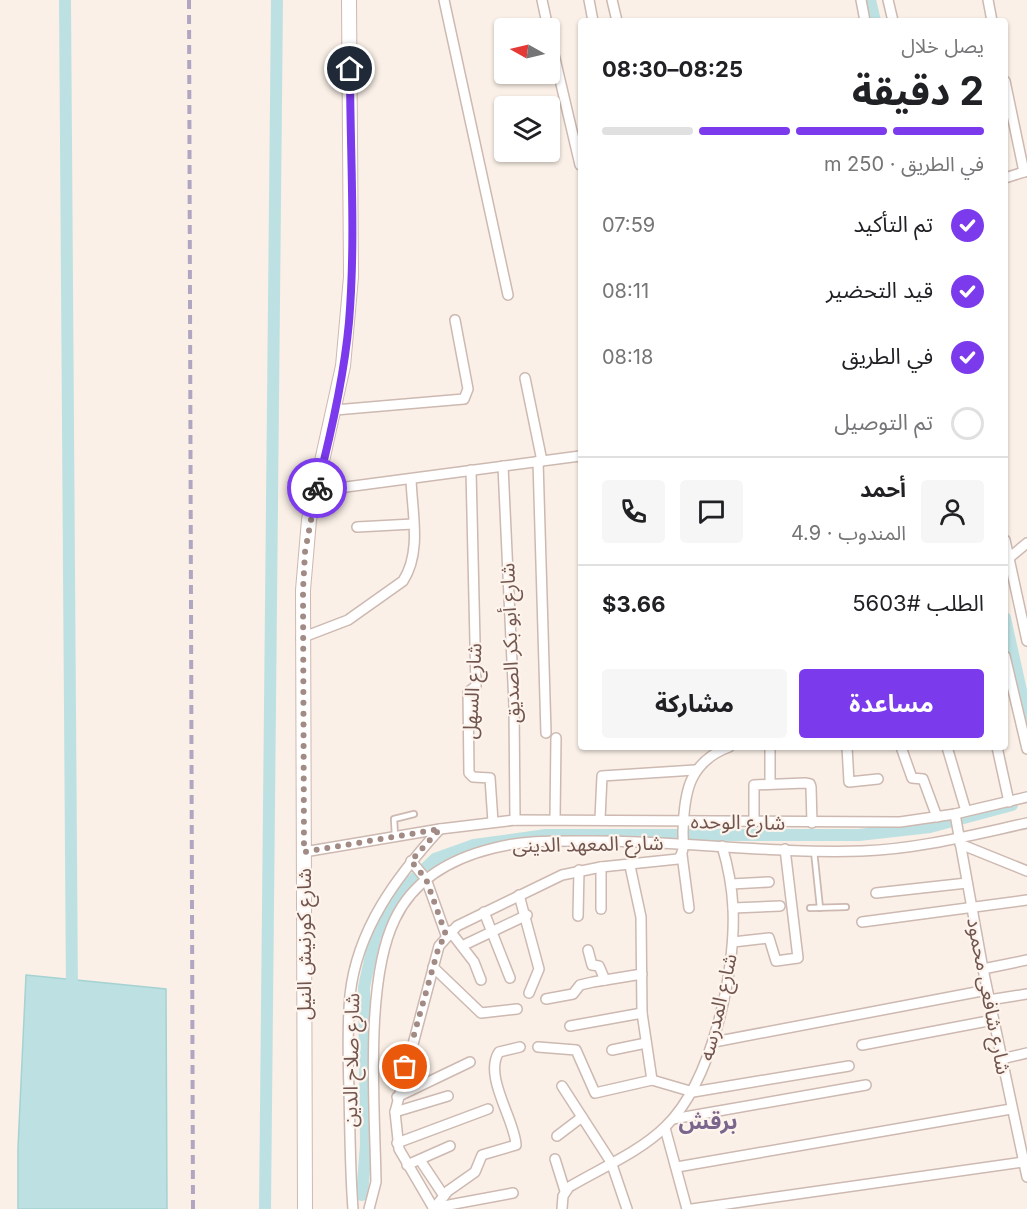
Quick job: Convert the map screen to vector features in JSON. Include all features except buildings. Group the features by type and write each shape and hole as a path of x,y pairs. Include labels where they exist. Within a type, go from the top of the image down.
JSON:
{"main road":[{"name":"شارع كورنيش النيل","path":"305,1209 301,638 305,552 343,366 351,277 349,0"}],"street":[{"path":"444,0 508,295"},
{"path":"542,0 546,18"},
{"path":"589,0 592,18"},
{"path":"612,0 615,18"},
{"path":"861,0 864,18"},
{"path":"888,0 892,18"},
{"path":"988,0 991,18"},
{"path":"560,80 578,156"},
{"path":"1008,94 1026,172 1008,177"},
{"path":"335,410 464,399 468,389 455,320"},
{"path":"525,378 540,461 546,733"},
{"path":"316,491 578,456"},
{"name":"شارع أبو بكر الصديق","path":"503,466 513,674 515,820"},
{"name":"شارع السهل","path":"471,470 476,686 468,692 469,773 473,777 490,778 493,822"},
{"path":"301,638 348,620 403,581 412,562 411,478"},
{"path":"357,526 413,524"},
{"path":"1009,558 1027,543"},
{"path":"1008,554 1027,641"},
{"path":"1008,669 1027,749"},
{"path":"555,819 556,738"},
{"path":"689,908 682,855 687,794 695,770 713,754 722,750"},
{"path":"770,750 770,783"},
{"path":"847,750 849,782 878,779"},
{"path":"902,750 912,778 923,779 937,817"},
{"path":"948,750 966,811"},
{"path":"998,750 1009,802"},
{"path":"600,819 602,776 695,770"},
{"path":"754,822 753,787 770,783 810,784 812,823"},
{"name":"شارع الوحده","path":"304,852 440,829 515,820 600,819 873,824 955,814 1027,797"},
{"name":"شارع شافعى محمود","path":"955,814 987,990 1027,1177"},
{"name":"شارع المعهد الدينى","path":"369,1209 376,1182 375,1011 381,966 395,918 408,897 426,879 447,865 470,855 519,843 683,842 814,851 887,850 960,841 1027,823"},
{"name":"شارع صلاح الدين","path":"353,1209 348,1025 350,992 367,932 381,904 411,861 440,829"},
{"path":"960,841 1027,871"},
{"name":"شارع المدرسه","path":"565,1191 665,1128 693,1092 714,1042 733,942 731,884 722,846"},
{"path":"733,942 770,938 776,961 798,958 785,849"},
{"path":"433,1209 407,1165 398,1143 394,1112 439,946 448,933 484,912 562,875 601,867 672,861 682,855"},
{"path":"411,861 426,879 448,933 464,945 481,980"},
{"path":"630,866 641,916 642,1013 652,1080"},
{"path":"601,867 601,909"},
{"path":"578,915 579,870"},
{"path":"731,884 769,882"},
{"path":"876,893 967,883"},
{"path":"519,895 527,915 539,969 529,993"},
{"path":"862,922 1027,900"},
{"path":"733,908 780,906"},
{"path":"484,912 510,978"},
{"path":"464,945 491,930 527,915"},
{"path":"588,950 592,965 599,966 605,980"},
{"path":"983,969 1027,960"},
{"path":"433,967 481,1013 517,1009"},
{"path":"546,999 573,994 580,986 642,974"},
{"path":"714,1042 987,990"},
{"path":"989,1000 1027,994"},
{"path":"570,1026 642,1013"},
{"path":"862,1045 993,1020"},
{"path":"612,1050 646,1042"},
{"path":"433,1209 444,1196 475,1172 484,1153 516,1146 497,1086 496,1061 499,1052 520,1047"},
{"path":"538,1047 576,1050 595,1093 652,1080 693,1092 849,1066"},
{"path":"1001,1059 1027,1053"},
{"path":"397,1097 470,1062"},
{"path":"674,1119 866,1085"},
{"path":"562,1086 611,1162 627,1209"},
{"path":"412,1090 418,1105"},
{"path":"394,1112 448,1096"},
{"path":"398,1143 488,1109"},
{"path":"677,1167 1011,1109"},
{"path":"557,1136 582,1118"},
{"path":"665,1128 687,1209"},
{"path":"407,1165 450,1146"},
{"path":"555,1159 565,1191 562,1209"},
{"path":"420,1160 444,1196"},
{"path":"692,1209 1023,1162"},
{"path":"433,1209 513,1193"}],"lane":[{"path":"395,837 394,819 414,814"},
{"path":"814,851 820,908"},
{"path":"810,908 846,907"}],"water":[{"path":"26,975 166,989 167,1209 18,1209 18,1148"}],"waterway":[{"path":"65,0 72,995"},
{"path":"265,1209 277,0"},
{"path":"870,0 874,18"},
{"path":"1008,632 1027,718"},
{"path":"362,1195 366,1145 364,987 375,937 399,893 435,859 474,845 546,835 859,835 930,827 1012,805"}],"railway":[{"path":"189,0 193,1209"}],"way so far":[{"path":"317,488 309,520 305,552 301,638 304,852 440,829 411,861 426,879 446,935 439,946 405,1067"}],"district":[{"name":"برقش","path":"708,1121"}],"route":[{"path":"317,488 343,366 349,322 351,277 350,69"}]}
